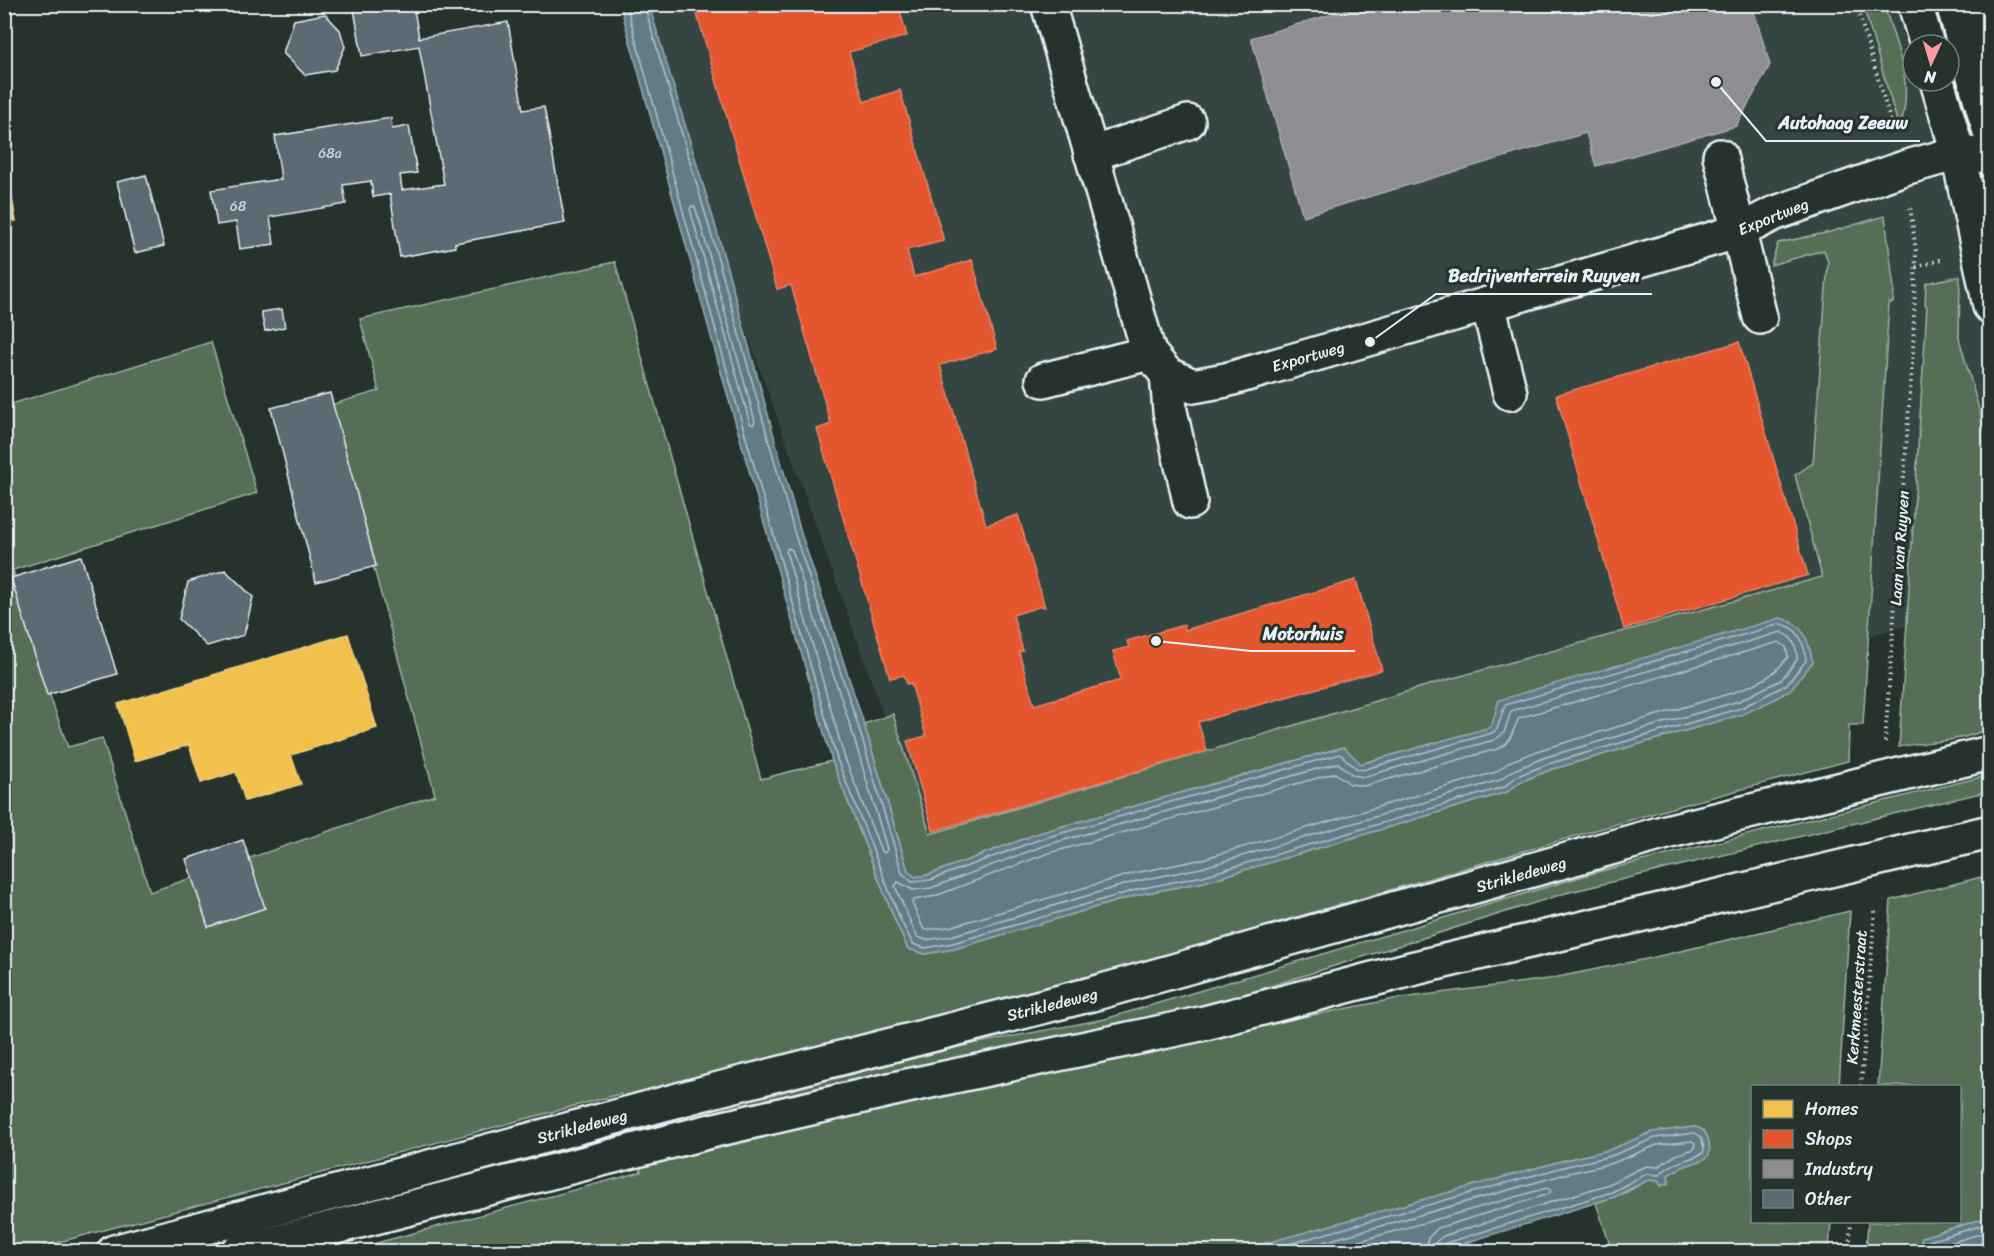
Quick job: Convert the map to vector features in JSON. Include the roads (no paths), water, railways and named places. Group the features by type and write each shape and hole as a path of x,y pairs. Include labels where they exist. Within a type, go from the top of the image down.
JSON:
{"main road":[{"path":"1048,4 1091,154 1158,364 1190,502"},
{"path":"1915,4 1923,33"},
{"path":"1972,35 1989,132"},
{"path":"1943,93 1974,154 1989,306"},
{"path":"1091,154 1188,122"},
{"name":"Exportweg","path":"1158,364 1193,386 1227,380 1740,231 1773,214 1904,168 1974,154"},
{"path":"1720,156 1760,317"},
{"path":"1488,304 1510,393"},
{"path":"1043,380 1158,364"},
{"name":"Strikledeweg","path":"114,1251 719,1089 1092,994 1670,831 1989,753"},
{"path":"238,1251 714,1130 907,1086 1205,1023 1427,966 1989,832"}],"water":[{"path":"620,5 649,5 714,221 801,533 864,724 908,871 915,877 928,875 1039,833 1344,747 1361,764 1491,727 1499,700 1780,618 1795,624 1804,634 1813,662 1790,690 1743,714 1550,770 1520,782 1507,792 1204,882 1141,894 954,949 925,954 908,949 832,761 715,351"},
{"path":"1694,1127 1703,1130 1708,1137 1709,1155 1703,1160 1682,1167 1668,1175 1669,1183 1661,1186 1658,1181 1648,1180 1614,1197 1439,1251 1238,1251 1565,1160 1609,1150 1653,1132"},
{"path":"1989,1217 1989,1251 1920,1251 1922,1237"}],"place":[{"name":"Autohaag Zeeuw","path":"1716,82"},
{"name":"Bedrijventerrein Ruyven","path":"1370,342"},
{"name":"Motorhuis","path":"1156,641"}]}
